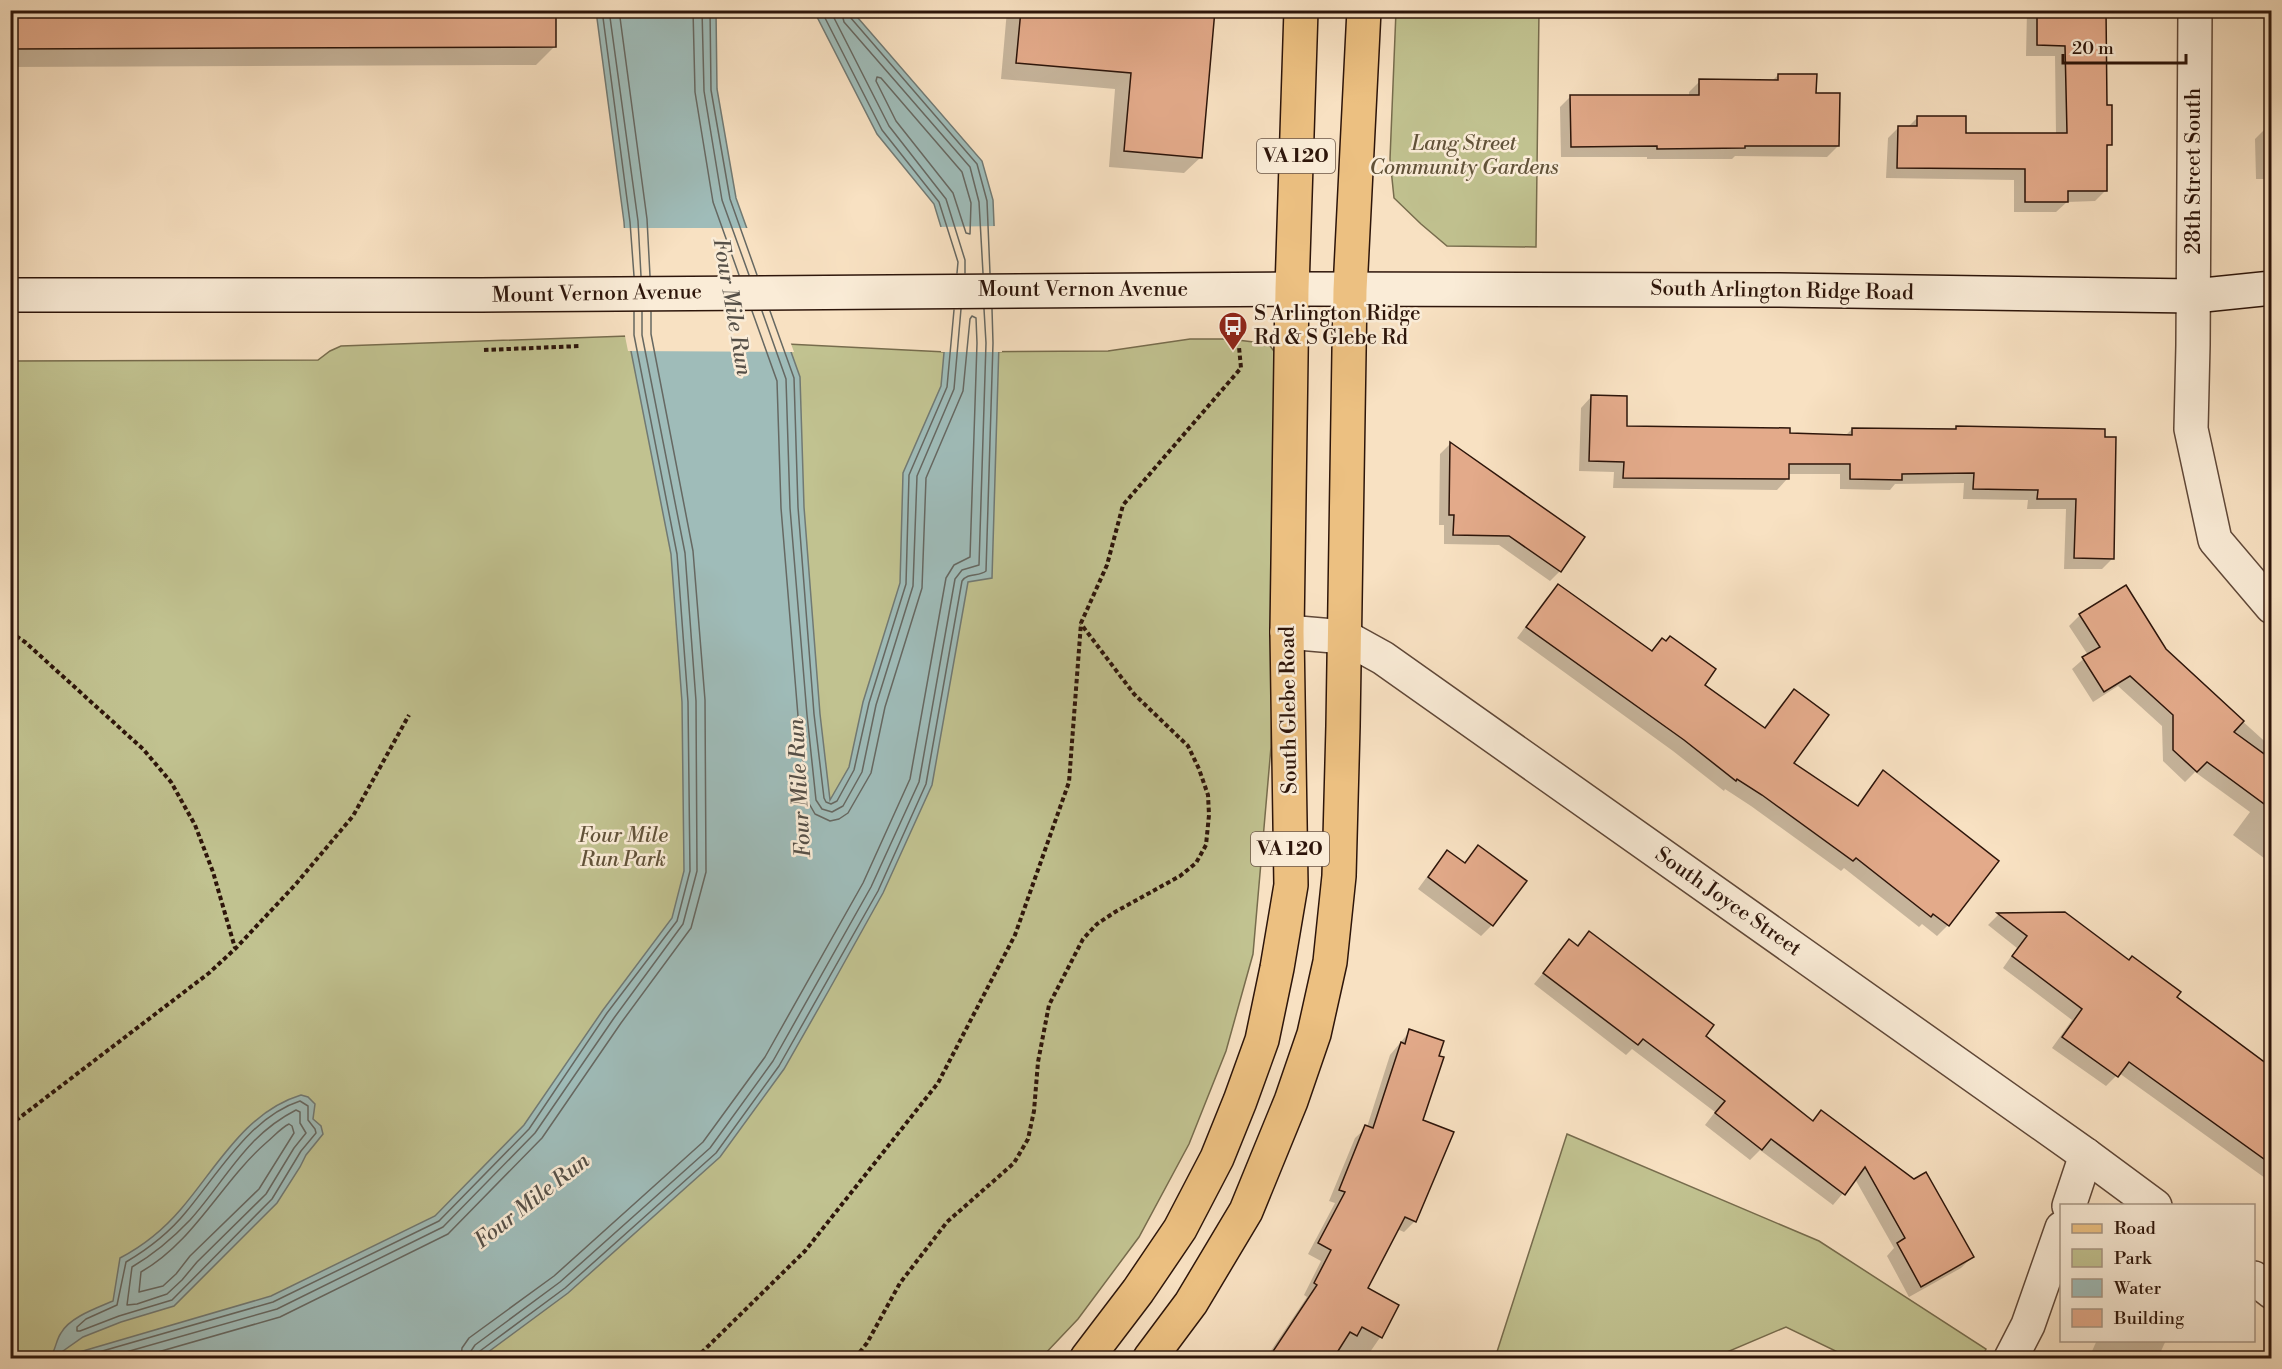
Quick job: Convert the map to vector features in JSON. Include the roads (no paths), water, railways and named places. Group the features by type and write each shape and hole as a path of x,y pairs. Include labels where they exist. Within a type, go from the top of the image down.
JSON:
{"main road":[{"name":"South Glebe Road","path":"1087,1359 1138,1291 1180,1229 1217,1158 1262,1040 1291,885 1287,632 1292,289 1301,10"},
{"name":"VA 120","path":"1150,1359 1191,1303 1246,1211 1291,1101 1314,1034 1330,962 1338,876 1345,637 1350,290 1364,10"},
{"name":"28th Street South","path":"2195,10 2191,429 2215,540 2271,607"},
{"name":"South Arlington Ridge Road","path":"1292,289 1780,290 2194,296 2271,288"},
{"name":"Mount Vernon Avenue","path":"10,295 435,295 1292,289"},
{"name":"South Joyce Street","path":"1287,632 1345,637 1383,658 2152,1204"},
{"path":"2070,1204 2086,1155"},
{"path":"2011,1359 2028,1325 2060,1231"},
{"path":"2255,1280 2271,1292"}],"water":[{"name":"Four Mile Run","path":"596,11 716,11 717,89 736,198 800,377 804,507 820,714 830,800 849,767 863,702 900,583 903,473 941,386 952,263 934,204 877,134 814,11 852,11 982,161 993,200 999,343 992,578 968,582 932,785 883,893 784,1069 720,1157 568,1293 480,1358 59,1358 271,1296 435,1216 524,1125 603,1010 672,918 684,871 682,702 671,554 628,336 629,294 624,222"},
{"path":"301,1095 308,1097 315,1104 313,1119 321,1126 323,1134 306,1155 277,1203 174,1306 121,1322 83,1337 50,1358 65,1327 84,1314 113,1301 120,1258 145,1242 174,1216 248,1127 281,1103"}],"place":[{"name":"S Arlington Ridge Rd & S Glebe Rd","path":"1233,352"}],"park label":[{"name":"Lang Street Community Gardens","path":"1464,156"},
{"name":"Four Mile Run Park","path":"623,848"}]}
